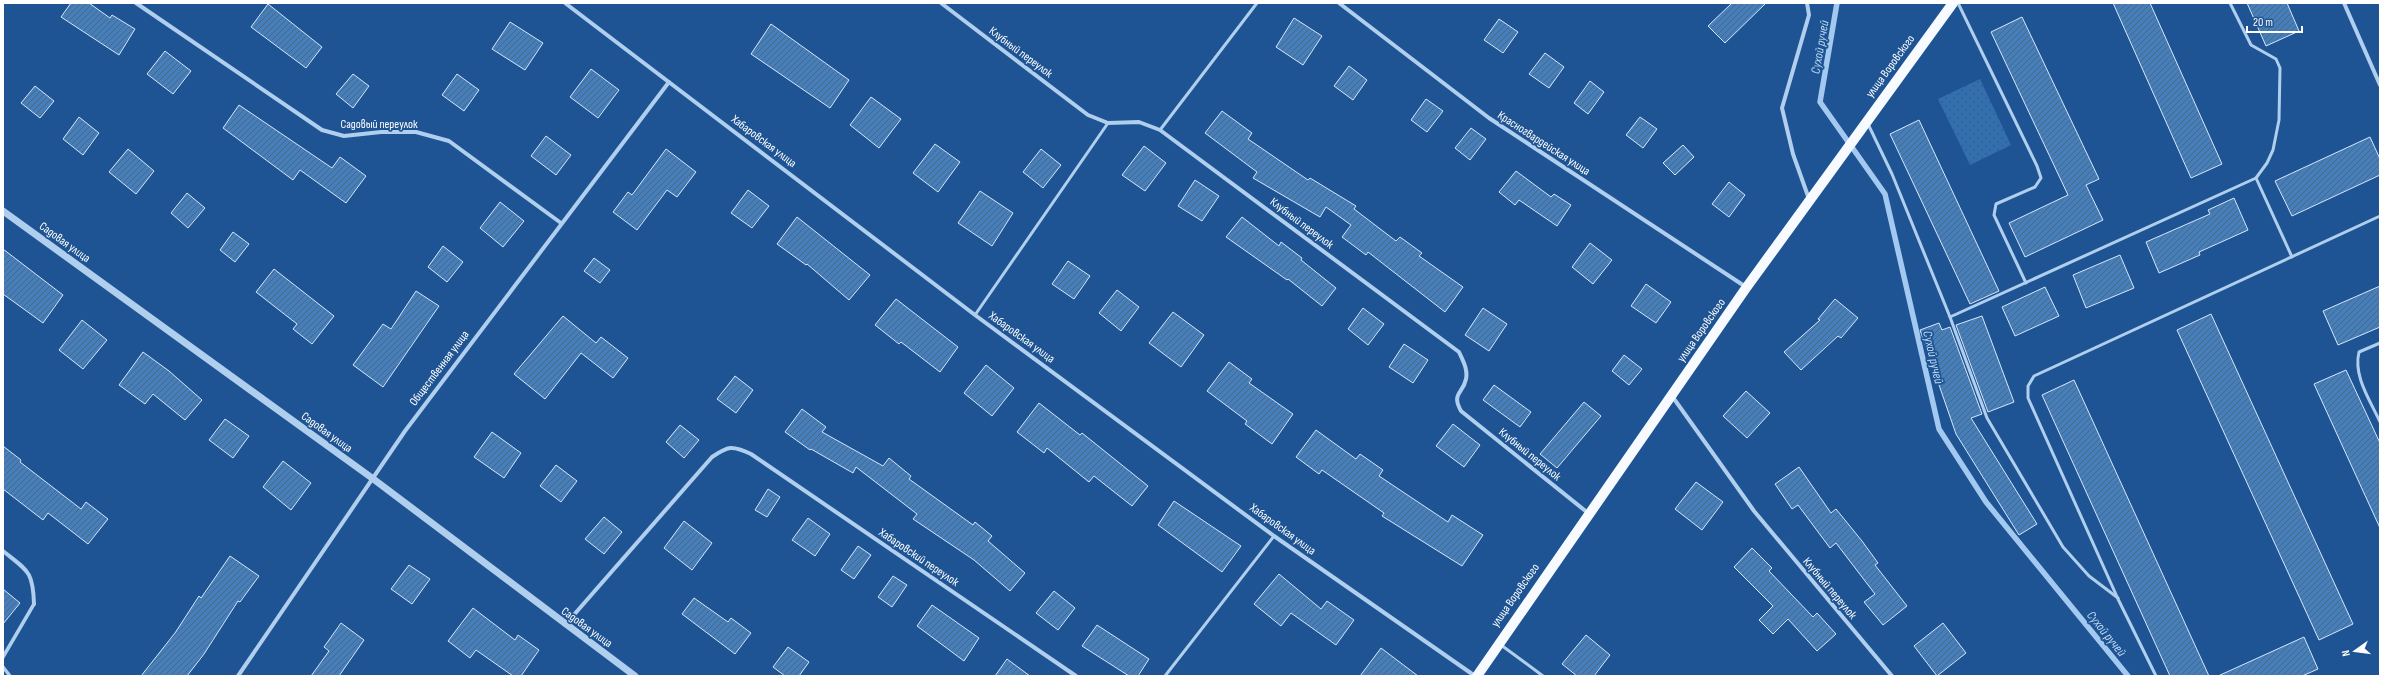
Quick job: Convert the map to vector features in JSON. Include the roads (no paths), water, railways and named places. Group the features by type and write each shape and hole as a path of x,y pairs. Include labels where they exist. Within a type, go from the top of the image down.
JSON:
{"main road":[{"name":"улица Воровского","path":"1476,676 1809,199 1953,3"}],"street":[{"name":"Садовый переулок","path":"136,3 322,130 344,136 381,132 416,132 449,141 561,223"},
{"name":"Хабаровская улица","path":"565,3 975,315 1274,536 1476,676"},
{"name":"Клубный переулок","path":"941,3 1088,115 1108,123 1139,122 1160,130 1459,352 1466,368 1466,381 1457,396 1461,411 1588,514"},
{"name":"Красногвардейская улица","path":"1339,3 1489,118 1746,288"},
{"path":"1807,3 1809,15 1782,108 1793,154 1809,199"},
{"path":"2344,3 2380,85"},
{"name":"Общественная улица","path":"238,676 372,478 561,223 669,82"},
{"name":"Садовая улица","path":"3,211 372,478 565,625 635,676"},
{"name":"Клубный переулок","path":"1671,395 1754,511 1892,676"},
{"name":"Хабаровский переулок","path":"565,625 712,457 726,447 738,448 750,454 1076,676"},
{"path":"3,551 27,570 33,582 34,604 3,656"},
{"path":"3,667 10,676"}],"lane":[{"path":"1160,130 1257,3"},
{"path":"1958,3 2037,166 2041,178 2035,187 1996,204 1994,216 2026,283"},
{"path":"1950,317 2256,178 2267,163 2273,150 2279,120 2280,68 2276,59 2251,45 2230,3"},
{"path":"1867,120 1892,174 1950,317 1987,418 2059,540 2089,576 2118,599"},
{"path":"975,315 1108,123"},
{"path":"2256,178 2292,257"},
{"path":"2156,676 2118,599 2028,398 2028,386 2034,376 2380,216"},
{"path":"2380,342 2359,352 2356,363 2360,378 2380,422"},
{"path":"1166,676 1274,536"},
{"path":"1498,643 1543,676"}],"waterway":[{"name":"Сухой ручей","path":"1837,3 1820,102 1885,194 1939,429 1986,502 2128,676"}]}
